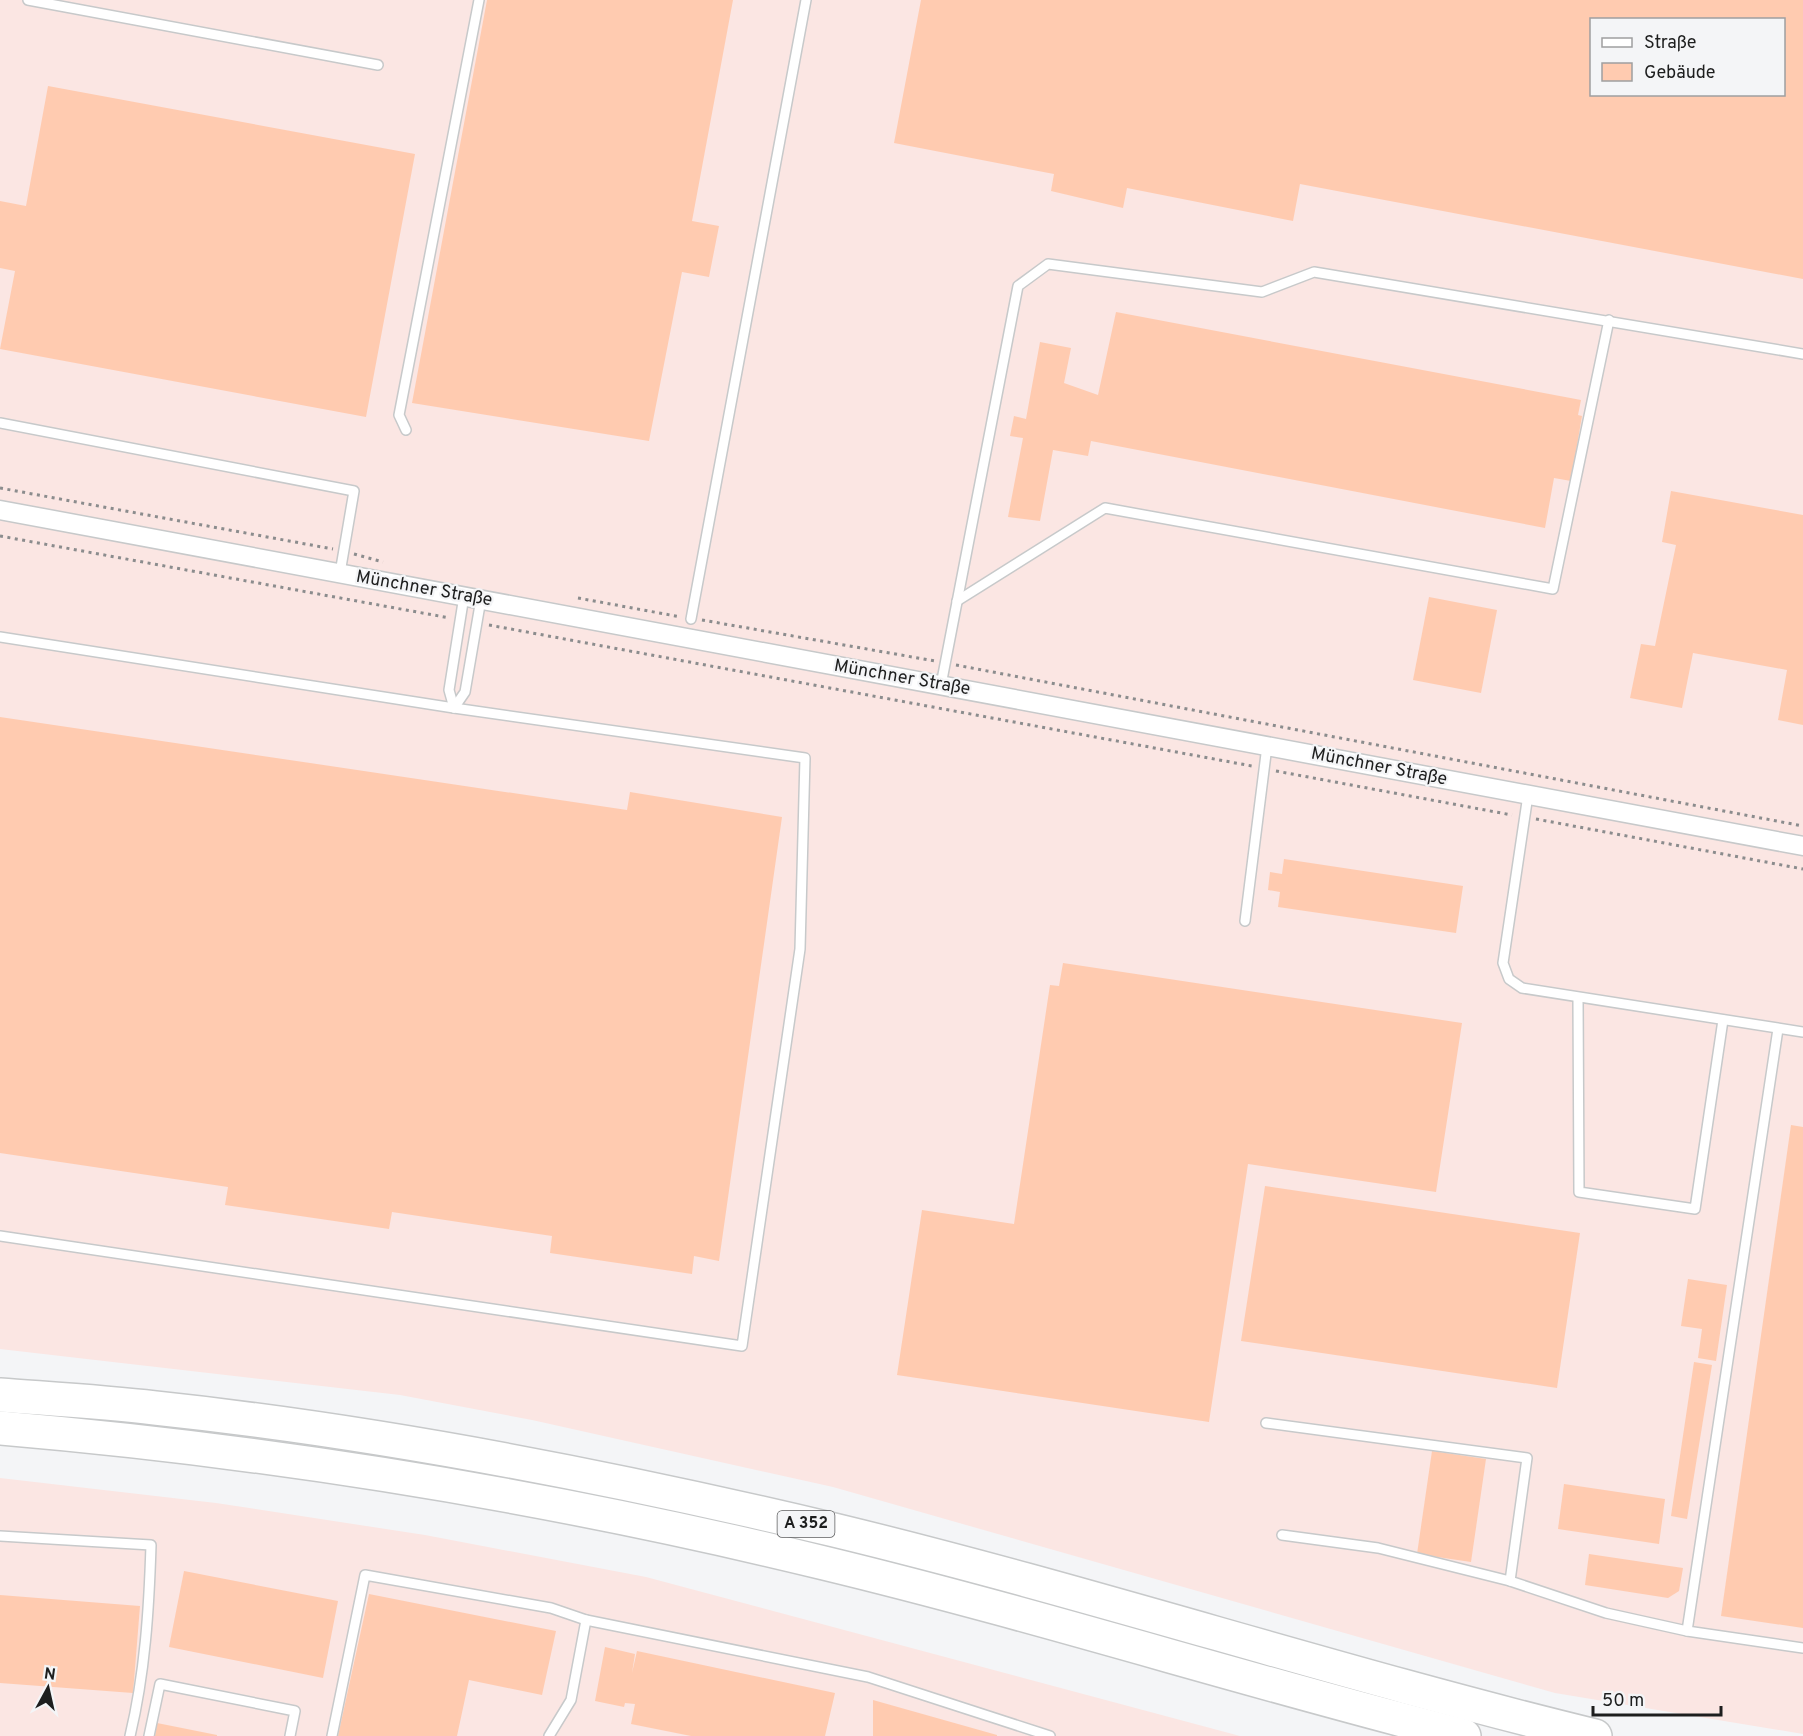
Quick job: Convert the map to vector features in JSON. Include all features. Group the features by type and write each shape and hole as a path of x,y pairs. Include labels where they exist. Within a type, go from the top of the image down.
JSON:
{"highway":[{"name":"A 352","path":"0,1395 157,1408 390,1441 611,1480 837,1531 1358,1675 1595,1736"},
{"name":"A 352","path":"0,1428 155,1441 384,1473 607,1514 825,1563 1464,1736"}],"street":[{"name":"Münchner Straße","path":"0,510 1803,846"}],"lane":[{"path":"28,0 378,65"},
{"path":"406,430 399,416 479,0"},
{"path":"691,619 806,0"},
{"path":"941,685 1018,286 1048,264 1262,291 1314,272 1803,354"},
{"path":"957,601 1105,508 1553,589 1608,320"},
{"path":"0,423 354,491 340,573"},
{"path":"454,708 449,690 459,619 472,598"},
{"path":"454,708 465,693 476,622 472,598"},
{"path":"0,637 454,708 805,758 800,949 742,1346 0,1236"},
{"path":"1245,921 1267,746"},
{"path":"1528,795 1503,963 1509,979 1522,988 1803,1032"},
{"path":"1578,998 1579,1192 1695,1209 1723,1020"},
{"path":"1687,1631 1778,1029"},
{"path":"1266,1423 1527,1458 1510,1581"},
{"path":"1282,1535 1378,1548 1510,1581 1606,1613 1687,1631 1803,1648"},
{"path":"0,1536 152,1545 147,1637 138,1704 130,1736"},
{"path":"332,1736 364,1575 551,1608 586,1620 868,1677 1050,1736"},
{"path":"549,1736 571,1700 586,1620"},
{"path":"149,1736 160,1684 295,1712 290,1736"}],"path":[{"path":"0,488 344,551 389,564"},
{"path":"0,536 459,619"},
{"path":"575,598 945,663 1803,826"},
{"path":"476,622 1803,869"}],"shaded area":[{"path":"0,0 1803,0 1803,1734 1555,1693 833,1487 532,1420 400,1395 0,1349"},
{"path":"0,1478 216,1503 425,1535 646,1577 1240,1736 0,1736"}],"building":[{"path":"487,0 733,0 692,221 719,226 709,277 682,272 649,441 412,403"},
{"path":"921,0 1803,0 1803,279 1300,184 1293,221 1127,188 1123,208 1051,191 1054,174 894,143"},
{"path":"48,86 415,154 366,417 0,349 15,271 0,268 0,201 26,206"},
{"path":"1116,312 1581,400 1578,415 1582,416 1571,481 1554,478 1545,528 1091,441 1088,456 1053,450 1040,521 1008,517 1023,438 1010,436 1014,416 1026,419 1040,342 1071,348 1064,383 1098,395"},
{"path":"1671,491 1803,515 1803,725 1778,720 1787,670 1693,653 1682,708 1630,698 1641,644 1655,646 1676,545 1662,542"},
{"path":"1429,597 1497,610 1481,693 1413,680"},
{"path":"0,717 627,810 630,792 782,817 719,1261 694,1256 692,1274 550,1253 552,1236 392,1212 389,1229 225,1205 228,1187 0,1153"},
{"path":"1284,859 1463,886 1456,933 1278,907 1280,892 1268,890 1270,872 1282,874"},
{"path":"1063,963 1462,1023 1436,1192 1248,1164 1209,1422 897,1375 922,1210 1014,1224 1050,985 1059,986"},
{"path":"1791,1125 1803,1127 1803,1628 1721,1616"},
{"path":"1265,1186 1580,1233 1557,1388 1241,1341"},
{"path":"1688,1279 1727,1285 1716,1361 1698,1358 1702,1329 1681,1326"},
{"path":"1694,1362 1712,1365 1687,1519 1671,1516"},
{"path":"1432,1451 1486,1459 1471,1562 1417,1554"},
{"path":"1564,1484 1665,1499 1659,1544 1558,1529"},
{"path":"1589,1554 1683,1568 1679,1591 1668,1598 1585,1585"},
{"path":"184,1571 338,1601 323,1678 169,1647"},
{"path":"369,1594 556,1631 542,1695 469,1680 457,1736 338,1736"},
{"path":"0,1595 140,1606 133,1693 0,1683"},
{"path":"605,1647 635,1654 632,1673 637,1651 835,1693 825,1736 691,1736 631,1724 635,1704 625,1703 624,1707 595,1701"},
{"path":"873,1700 997,1735 997,1736 873,1736"},
{"path":"157,1723 217,1735 217,1736 155,1736"}]}
